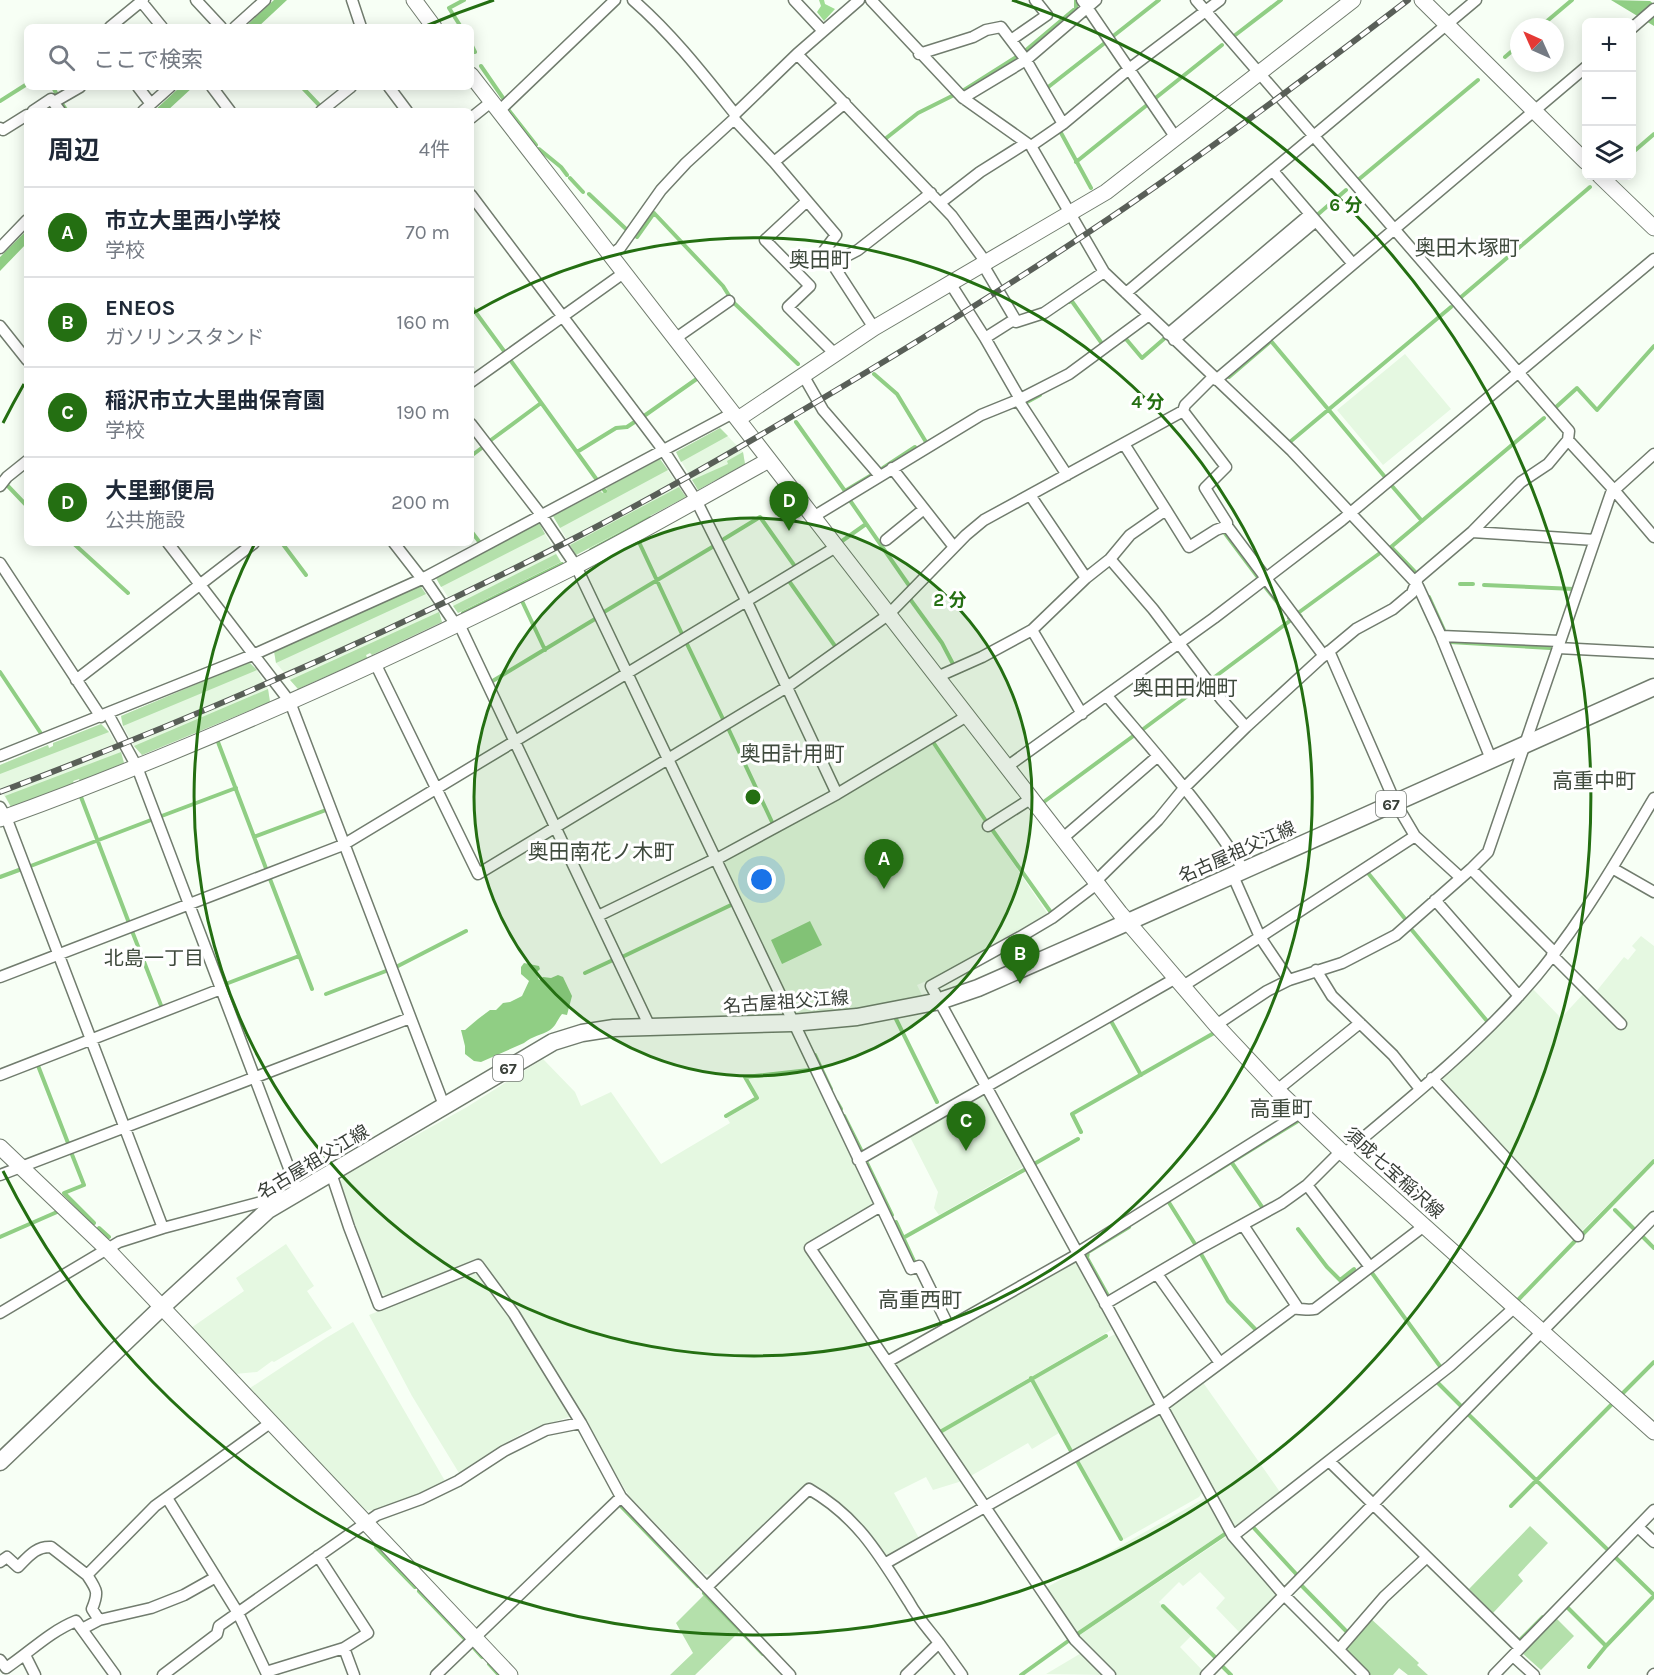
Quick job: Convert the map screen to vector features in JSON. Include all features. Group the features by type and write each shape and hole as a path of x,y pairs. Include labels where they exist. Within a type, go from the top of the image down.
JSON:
{"main road":[{"name":"名古屋祖父江線","path":"0,1462 161,1308 268,1210 445,1108 520,1061 567,1036 614,1028 792,1023 857,1017 940,1001 978,988 1654,687"}],"street":[{"path":"113,24 141,0 160,24"},
{"path":"196,0 218,24"},
{"path":"238,24 265,0"},
{"path":"352,0 360,24"},
{"path":"414,0 431,24"},
{"path":"474,116 495,106 615,0"},
{"path":"633,0 674,40 734,117 836,235 824,251 874,328"},
{"path":"794,0 824,31"},
{"path":"612,255 620,248 661,190 686,163 797,54 859,0"},
{"path":"872,0 919,54 963,98 1028,144 1104,272 1292,451 1417,584 1441,636 1491,759"},
{"path":"1011,40 1047,15 1035,0"},
{"path":"1196,0 1569,431 1568,440 1548,464 1521,482 1472,532 1418,578 1412,593 1394,609 1356,629 1246,727 1185,787 1158,820 1097,882 1052,918 931,986 1233,1536 1284,1595 1339,1650 1357,1672"},
{"path":"940,203 981,172 1063,124 1129,69 1220,0"},
{"path":"0,756 105,716 255,654 423,578 664,451 736,416 874,328 1106,192 1353,0"},
{"path":"1422,0 1582,157"},
{"path":"1126,293 1476,0"},
{"path":"963,98 1026,60 1088,2 1129,69 1176,138"},
{"path":"1636,24 1654,9"},
{"path":"919,54 973,37 986,30 1001,27 1026,60 1063,124"},
{"path":"797,54 952,216 984,262 1015,320"},
{"path":"375,663 478,874 787,687 888,615 954,547 984,520 1183,411 1185,405 1215,379 1582,71"},
{"name":"須成七宝稲沢線","path":"474,79 1128,922 1216,1025 1277,1090 1343,1153 1654,1432"},
{"path":"38,108 51,99 57,107 77,90"},
{"path":"139,90 147,107 167,90"},
{"path":"214,90 228,108"},
{"path":"325,108 347,90"},
{"path":"391,90 405,108"},
{"path":"774,162 844,103"},
{"path":"1,133 24,117"},
{"path":"1273,171 1353,264"},
{"path":"1604,180 1654,228"},
{"path":"833,263 858,250 931,194"},
{"path":"474,199 664,451 696,500 747,602 837,794"},
{"path":"807,201 765,240 810,286 788,308 835,354"},
{"path":"1171,337 1313,218"},
{"path":"0,248 24,223"},
{"path":"1008,766 1107,696 1351,513 1654,259"},
{"path":"474,380 625,272"},
{"path":"985,338 1015,320 1016,322 1044,313 1104,272"},
{"path":"950,283 985,338 1019,400 1067,475"},
{"path":"676,338 729,301"},
{"path":"813,517 981,415 1019,400 1069,374 1149,315"},
{"path":"0,326 24,356"},
{"path":"803,375 823,410 879,476"},
{"path":"1183,411 1226,467 1205,488 1227,526 1327,653 1395,802 1415,836 1461,878"},
{"path":"474,428 542,516 576,566 911,1269 919,1266 949,1327"},
{"path":"1568,440 1654,537"},
{"path":"1124,444 1189,547 1216,530 1227,526"},
{"path":"1216,1025 1267,991 1289,980 1342,963 1396,935 1488,852 1611,493 1654,454"},
{"path":"163,1228 2,814 137,767 375,663 576,566 770,460"},
{"path":"0,486 24,463"},
{"path":"892,468 954,547"},
{"path":"1030,495 1086,578"},
{"path":"886,540 924,509"},
{"path":"937,677 982,657 1032,630 1086,578 1110,559 1130,535 1166,510"},
{"path":"1472,532 1595,540"},
{"path":"170,546 290,702 445,1108"},
{"path":"76,680 250,546"},
{"path":"396,546 457,624 650,1027"},
{"path":"0,977 343,845 836,547"},
{"path":"1110,559 1180,642 1222,700 1246,727"},
{"path":"0,563 76,680 105,716 137,767 255,1077 296,1193 163,1228 106,1248 0,1313"},
{"path":"1032,630 1082,714"},
{"path":"1441,636 1654,653"},
{"path":"1107,696 1185,787 1220,832 1239,873 1260,937 1289,980"},
{"path":"598,916 715,860 837,794 967,716"},
{"path":"1063,838 1158,756"},
{"path":"988,826 1032,798"},
{"path":"1105,1304 1282,1203 1307,1185 1487,1029 1519,996 1553,954 1612,868 1654,798"},
{"path":"858,1160 1260,937 1415,836"},
{"path":"1612,868 1654,892"},
{"path":"1471,869 1621,1023"},
{"path":"1435,900 1519,996"},
{"path":"1316,970 1332,996 1393,1055 1420,1089"},
{"path":"0,1075 221,990"},
{"path":"0,1175 410,1018"},
{"path":"1277,1090 1360,1023"},
{"path":"1432,1078 1578,1236"},
{"path":"887,1362 1077,1254 1300,1113"},
{"path":"0,1147 106,1248 270,1424 510,1675"},
{"path":"331,1173 379,1305 478,1265 514,1314 581,1423 621,1497 708,1586 712,1594 790,1675"},
{"path":"1307,1185 1370,1267"},
{"path":"881,1206 810,1248 1076,1640 1110,1675"},
{"path":"1206,1675 1654,1217"},
{"path":"1243,1225 1298,1308"},
{"path":"886,1563 1161,1407 1293,1309 1307,1311 1315,1309 1424,1226"},
{"path":"1156,1274 1220,1363"},
{"path":"1233,1536 1450,1366 1515,1307"},
{"path":"163,1675 218,1634 219,1626 377,1515 421,1499 458,1481 504,1451 546,1430 581,1423"},
{"path":"87,1575 155,1506 270,1424"},
{"path":"1329,1461 1427,1557 1517,1652 1534,1675"},
{"path":"708,1586 809,1489 843,1512 858,1527 886,1563 910,1605 962,1675"},
{"path":"436,1675 621,1497"},
{"path":"167,1498 238,1613 267,1672 344,1647 362,1639 368,1633 318,1556"},
{"path":"1494,1675 1654,1510"},
{"path":"1638,1527 1654,1542"},
{"path":"0,1562 7,1557 18,1566 32,1552 51,1546 87,1575 96,1588 97,1597 92,1609 99,1620"},
{"path":"1339,1650 1384,1597 1427,1557"},
{"path":"82,1629 99,1620 152,1608 184,1595 216,1577"},
{"path":"2,1666 25,1655 59,1628 76,1621 115,1675"},
{"path":"906,1675 939,1643"},
{"path":"344,1647 354,1675"},
{"path":"25,1655 35,1675"}],"shaded area":[{"path":"274,0 287,0 261,24 248,24"},
{"path":"819,0 824,0 825,4 835,9 824,21 817,12 821,6"},
{"path":"1611,0 1650,1 1654,4 1654,26"},
{"path":"177,90 190,90 170,108 157,108"},
{"path":"24,233 24,246 0,271 0,257"},
{"path":"1405,354 1451,409 1383,465 1337,410"},
{"path":"720,428 743,452 745,464 698,490 676,452"},
{"path":"720,428 728,436 681,462 676,452"},
{"path":"743,452 745,464 698,490 692,480 728,464 727,461"},
{"path":"660,459 686,497 576,555 553,516 601,491 602,493 607,490 606,488"},
{"path":"660,459 668,470 560,528 553,516 601,491 602,493 607,490 606,488"},
{"path":"679,487 686,497 576,555 570,545"},
{"path":"539,523 561,562 458,613 436,578"},
{"path":"539,523 545,534 441,587 436,578"},
{"path":"556,554 561,562 458,613 453,606"},
{"path":"419,584 439,612 442,622 372,655 370,653 366,655 367,658 298,689 276,663 274,651"},
{"path":"419,584 426,594 276,663 274,651"},
{"path":"439,612 442,622 372,655 370,653 366,655 367,658 298,689 290,680"},
{"path":"249,662 257,670 268,689 270,702 142,755 134,746 123,726 121,716"},
{"path":"249,662 257,670 123,726 121,716"},
{"path":"268,689 270,702 142,755 134,746"},
{"path":"101,724 109,732 121,752 124,763 11,807 0,789 0,765 48,745 49,748 53,746 53,743"},
{"path":"101,724 109,732 0,774 0,765 48,745 49,748 53,746 53,743"},
{"path":"932,744 1049,916 933,981 931,979 917,985 922,995 855,1009 797,1016 724,862"},
{"path":"121,752 124,763 80,781 79,779 73,781 74,783 11,807 5,796"},
{"path":"810,921 822,945 782,964 771,940"},
{"path":"1641,936 1654,946 1654,1158 1581,1232 1439,1077 1532,988 1561,1018 1585,992 1591,998 1624,957 1628,960 1636,950 1632,946"},
{"path":"524,963 539,966 540,969 536,973 539,980 543,977 551,978 558,975 563,977 572,996 567,1015 562,1014 554,1027 547,1032 481,1062 474,1061 465,1054 461,1030 465,1030 490,1010 496,1010 503,1003 522,996 529,981 521,974 521,967"},
{"path":"543,1059 575,1092 581,1106 611,1092 661,1164 730,1123 727,1118 759,1099 749,1079 810,1072 876,1206 805,1247 962,1481 933,1490 926,1477 894,1493 920,1540 886,1557 847,1510 809,1481 712,1575 704,1574 629,1496 533,1336 480,1259 389,1297 380,1293 340,1183 343,1176 467,1107"},
{"path":"983,1093 1023,1167 939,1215 934,1208 938,1192 909,1135"},
{"path":"286,1244 314,1286 307,1291 332,1328 274,1362 272,1361 257,1372 235,1374 191,1328 244,1291 236,1278"},
{"path":"1074,1259 1113,1329 938,1431 892,1362"},
{"path":"477,1271 572,1416 527,1431 459,1473 412,1396 369,1315"},
{"path":"353,1322 445,1481 424,1492 374,1510 360,1511 247,1390"},
{"path":"1115,1334 1155,1407 1074,1453 1033,1379"},
{"path":"1030,1381 1059,1433 1032,1449 1028,1443 969,1477 940,1434"},
{"path":"1202,1381 1280,1492 1234,1530 1167,1409"},
{"path":"1158,1411 1202,1493 1199,1497 1123,1540 1077,1457"},
{"path":"1205,1498 1224,1532 1075,1634 1044,1589"},
{"path":"1530,1526 1548,1543 1518,1575 1523,1581 1493,1613 1469,1589"},
{"path":"1227,1536 1278,1596 1241,1634 1216,1608 1225,1598 1200,1572 1183,1586 1179,1582 1159,1602 1191,1636 1180,1647 1204,1672 1201,1675 1113,1675 1077,1637"},
{"path":"704,1595 739,1632 695,1675 670,1675 693,1653 676,1623"},
{"path":"1369,1617 1419,1663 1417,1665 1428,1675 1408,1675 1399,1668 1393,1675 1370,1675 1344,1648"},
{"path":"1555,1617 1574,1636 1541,1670 1522,1653"},
{"path":"1083,1652 1106,1675 1046,1674"}],"waterway":[{"path":"459,24 449,8 464,0"},
{"path":"1025,51 1076,8 1076,0"},
{"path":"1112,37 1159,0"},
{"path":"1234,36 1281,0"},
{"path":"1551,18 1572,0"},
{"path":"1047,88 1106,42"},
{"path":"1153,100 1222,45"},
{"path":"1505,57 1510,53"},
{"path":"961,92 1018,56"},
{"path":"481,66 503,98"},
{"path":"1358,180 1478,80"},
{"path":"0,101 24,86"},
{"path":"54,90 58,97"},
{"path":"305,90 320,106"},
{"path":"885,139 918,113 954,95"},
{"path":"61,102 65,108"},
{"path":"1076,162 1147,105"},
{"path":"507,108 536,145"},
{"path":"1060,131 1091,188"},
{"path":"1636,150 1654,134"},
{"path":"539,149 567,175"},
{"path":"570,178 583,192"},
{"path":"1460,298 1590,187"},
{"path":"1316,216 1346,190"},
{"path":"589,194 627,230"},
{"path":"637,237 654,213 723,286 733,302 798,364"},
{"path":"1069,302 1071,300 1103,345"},
{"path":"1291,441 1451,307"},
{"path":"474,310 504,351"},
{"path":"1120,340 1126,339 1142,358 1165,338"},
{"path":"1229,377 1271,341 1385,477"},
{"path":"1555,408 1577,388 1597,410 1654,346"},
{"path":"511,361 597,480"},
{"path":"874,374 897,394 926,442"},
{"path":"644,416 698,378"},
{"path":"1027,402 1040,395"},
{"path":"491,440 541,403"},
{"path":"1415,572 1391,547 1544,418"},
{"path":"577,452 616,428 627,427 636,421"},
{"path":"796,422 845,491 870,476"},
{"path":"474,454 483,447"},
{"path":"883,468 915,447"},
{"path":"6,484 24,503"},
{"path":"1392,486 1422,521"},
{"path":"849,499 908,584"},
{"path":"724,539 760,517 794,565"},
{"path":"591,550 650,518"},
{"path":"842,541 866,524"},
{"path":"1224,532 1257,576"},
{"path":"474,535 481,544"},
{"path":"638,540 682,634"},
{"path":"76,546 128,593"},
{"path":"284,546 306,575"},
{"path":"604,612 714,546"},
{"path":"1301,617 1298,613 1380,553"},
{"path":"463,613 562,564"},
{"path":"789,581 835,646"},
{"path":"1460,584 1473,584"},
{"path":"1484,585 1574,589"},
{"path":"1266,588 1281,607"},
{"path":"1429,597 1444,630"},
{"path":"910,599 942,643 953,664"},
{"path":"522,601 545,650"},
{"path":"1212,679 1291,620 1289,618"},
{"path":"491,682 595,619"},
{"path":"1450,642 1550,648"},
{"path":"687,644 723,719"},
{"path":"0,672 42,735"},
{"path":"1142,730 1205,683"},
{"path":"728,728 772,822"},
{"path":"1045,801 1136,734"},
{"path":"218,742 267,871"},
{"path":"933,742 986,821"},
{"path":"159,817 236,788"},
{"path":"81,797 129,923"},
{"path":"254,837 326,810"},
{"path":"28,867 151,820"},
{"path":"993,827 991,828 1050,911"},
{"path":"0,877 19,870"},
{"path":"1368,873 1406,920"},
{"path":"270,879 312,989"},
{"path":"622,957 731,905"},
{"path":"1411,929 1487,1021"},
{"path":"132,931 162,1008"},
{"path":"396,967 466,931"},
{"path":"223,985 299,956"},
{"path":"585,973 613,960"},
{"path":"326,994 386,971"},
{"path":"896,1019 937,1102"},
{"path":"1111,1021 1141,1075"},
{"path":"1081,1132 1072,1114 1214,1033"},
{"path":"815,1055 831,1089"},
{"path":"37,1063 68,1143"},
{"path":"726,1116 757,1098 745,1077 809,1070"},
{"path":"837,1102 841,1109"},
{"path":"844,1116 863,1154"},
{"path":"1207,1177 1298,1121"},
{"path":"1034,1164 1078,1139"},
{"path":"71,1152 84,1185 64,1193 94,1223"},
{"path":"866,1161 892,1215"},
{"path":"1582,1235 1654,1161"},
{"path":"1232,1163 1262,1207"},
{"path":"903,1238 1024,1170"},
{"path":"1168,1201 1195,1244"},
{"path":"1615,1210 1636,1231"},
{"path":"0,1237 57,1212"},
{"path":"896,1222 914,1261"},
{"path":"1107,1294 1087,1258 1088,1252 1129,1227"},
{"path":"99,1228 109,1237"},
{"path":"1298,1229 1340,1280 1354,1269"},
{"path":"1642,1236 1654,1248"},
{"path":"1518,1300 1576,1240"},
{"path":"1201,1254 1228,1301 1256,1330"},
{"path":"1372,1273 1442,1369"},
{"path":"940,1432 1106,1336"},
{"path":"1623,1393 1654,1362"},
{"path":"1031,1378 1072,1453"},
{"path":"1436,1381 1462,1407 1465,1404"},
{"path":"1511,1506 1612,1404"},
{"path":"1468,1414 1609,1551"},
{"path":"1076,1459 1121,1539"},
{"path":"620,1505 698,1586"},
{"path":"1253,1527 1298,1576"},
{"path":"1076,1635 1225,1534"},
{"path":"376,1547 415,1587"},
{"path":"1615,1557 1654,1595"},
{"path":"1301,1585 1348,1633"},
{"path":"419,1591 466,1640"},
{"path":"704,1593 763,1654"},
{"path":"1589,1667 1654,1596"},
{"path":"1163,1606 1216,1658"},
{"path":"1567,1607 1606,1646"},
{"path":"1516,1638 1519,1641 1543,1617"},
{"path":"1021,1675 1071,1639"},
{"path":"473,1647 482,1657"},
{"path":"489,1664 499,1675"},
{"path":"1221,1665 1231,1675"}],"railway":[{"path":"0,792 215,706 357,643 567,542 689,476 929,334 1087,233 1233,131 1408,0"}],"place":[{"name":"大里郵便局","path":"789,531"},
{"name":"市立大里西小学校","path":"884,889"},
{"name":"ENEOS","path":"1020,984"},
{"name":"稲沢市立大里曲保育園","path":"966,1151"}],"district":[{"name":"奥田木塚町","path":"1467,248"},
{"name":"奥田町","path":"820,260"},
{"name":"奥田田畑町","path":"1185,688"},
{"name":"奥田計用町","path":"792,754"},
{"name":"高重中町","path":"1594,781"},
{"name":"奥田南花ノ木町","path":"601,852"},
{"name":"北島一丁目","path":"154,958"},
{"name":"高重町","path":"1281,1109"},
{"name":"高重西町","path":"920,1300"}]}
